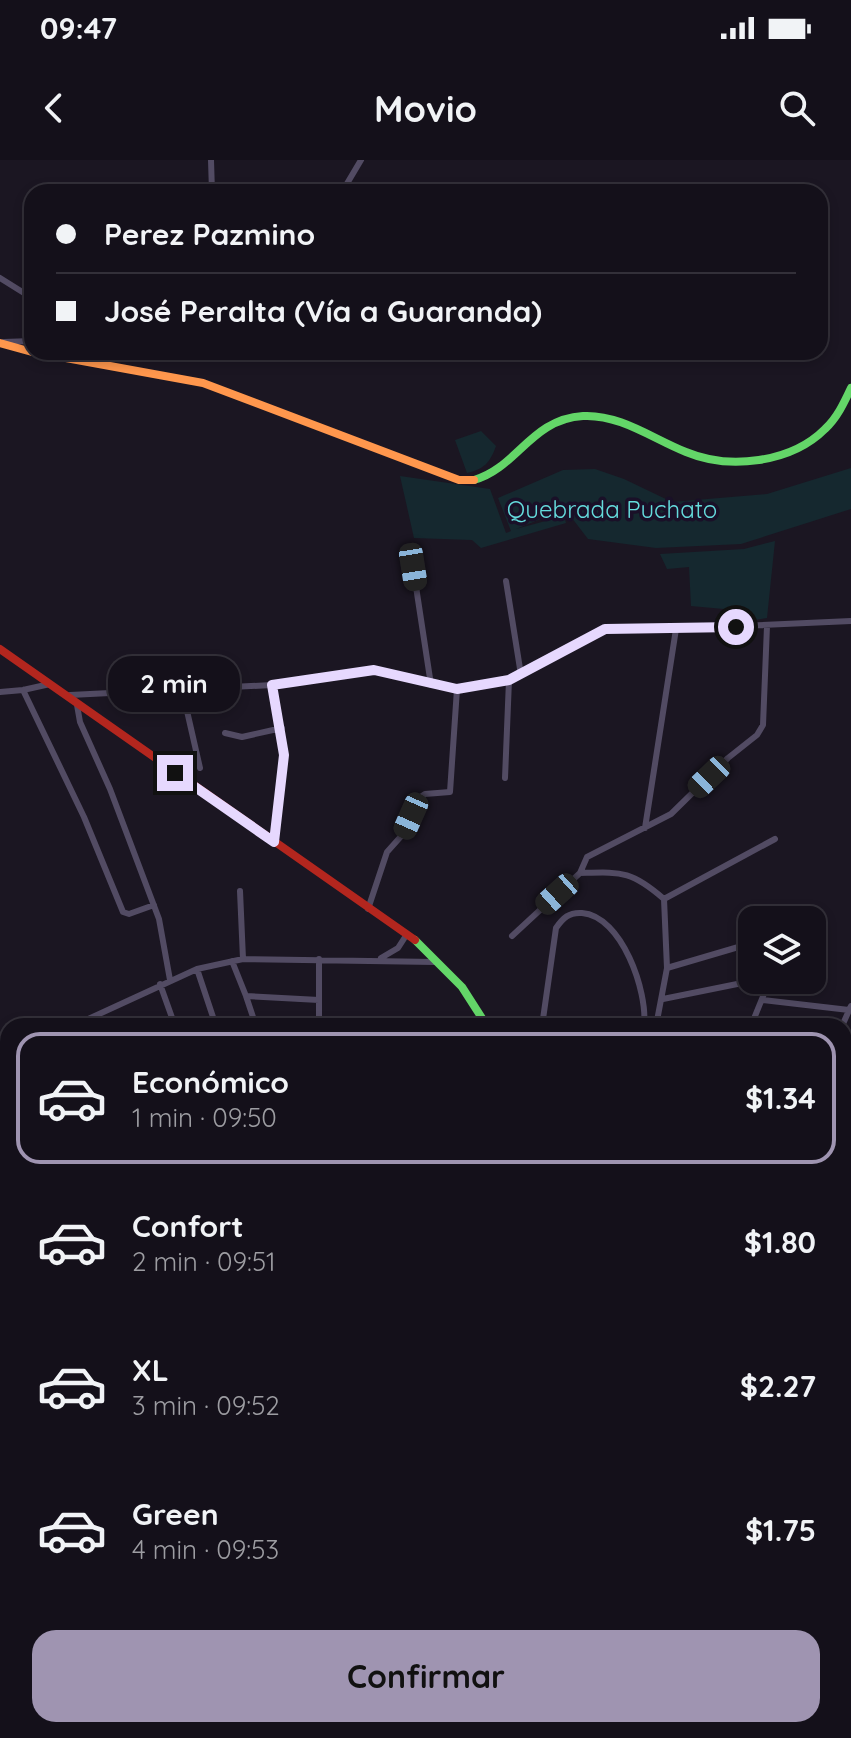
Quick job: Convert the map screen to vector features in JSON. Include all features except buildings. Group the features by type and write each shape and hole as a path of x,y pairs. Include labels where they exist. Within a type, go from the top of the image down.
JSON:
{"main road":[{"path":"0,343 24,350"},
{"path":"75,360 203,383 459,480 475,481 488,475 535,432 568,418 597,417 632,426 677,449 708,460 745,462 777,456 809,444 829,427 851,388"},
{"path":"0,649 407,934 440,962 482,1018"}],"street":[{"path":"211,160 212,184"},
{"path":"347,184 361,160"},
{"path":"0,278 24,293"},
{"path":"0,343 24,342"},
{"path":"413,567 431,685"},
{"path":"506,581 521,675"},
{"path":"67,695 272,685 374,670 457,689 509,680 605,629 851,621"},
{"path":"512,936 580,873 587,857 671,814 761,730 767,626"},
{"path":"645,828 676,629"},
{"path":"505,778 509,680"},
{"path":"0,692 50,684"},
{"path":"272,685 282,728 284,776 274,842"},
{"path":"182,689 200,768"},
{"path":"368,909 387,852 404,833 419,798 425,794 447,794 451,789 457,689"},
{"path":"23,690 84,817 123,912 129,914 154,905"},
{"path":"77,703 80,722 110,789 159,919 170,980"},
{"path":"225,733 242,737 282,728"},
{"path":"664,899 775,839"},
{"path":"580,873 626,873 647,884 664,899 667,968 658,1018"},
{"path":"240,891 243,959"},
{"path":"543,1018 556,928 562,919 578,913 602,919 619,937 644,1004 644,1018"},
{"path":"379,960 398,948 407,934"},
{"path":"667,968 738,947"},
{"path":"90,1018 197,969 243,959 440,962"},
{"path":"319,959 319,1018"},
{"path":"232,961 253,1018"},
{"path":"197,969 213,1018"},
{"path":"160,984 172,1018"},
{"path":"663,999 738,984"},
{"path":"754,1018 765,994"},
{"path":"246,996 319,1000"},
{"path":"763,1000 850,1008"}],"green space":[{"path":"481,431 496,446 486,464 467,473 455,440"},
{"name":"Quebrada Puchato","path":"851,468 851,509 741,544 656,548 588,539 565,509 516,529 564,516 566,523 481,548 472,540 414,538 400,476 490,489 506,533 511,531 498,498 563,470 595,469 672,502 767,494"},
{"path":"775,541 767,618 737,623 724,609 691,606 689,567 667,569 660,554 744,549"}],"traffic: fast":[{"path":"474,480 502,465 550,426 583,416 597,416 623,423 703,458 740,462 777,456 795,449 825,429 837,415 851,388"},
{"path":"415,940 462,987 482,1018"}],"traffic: slow":[{"path":"0,343 24,350"},
{"path":"77,360 203,383 459,480 474,480"}],"traffic: jam":[{"path":"0,649 415,940"}],"route":[{"path":"175,773 274,842 284,755 282,728 272,685 374,670 457,689 509,680 605,629 736,627"}]}
